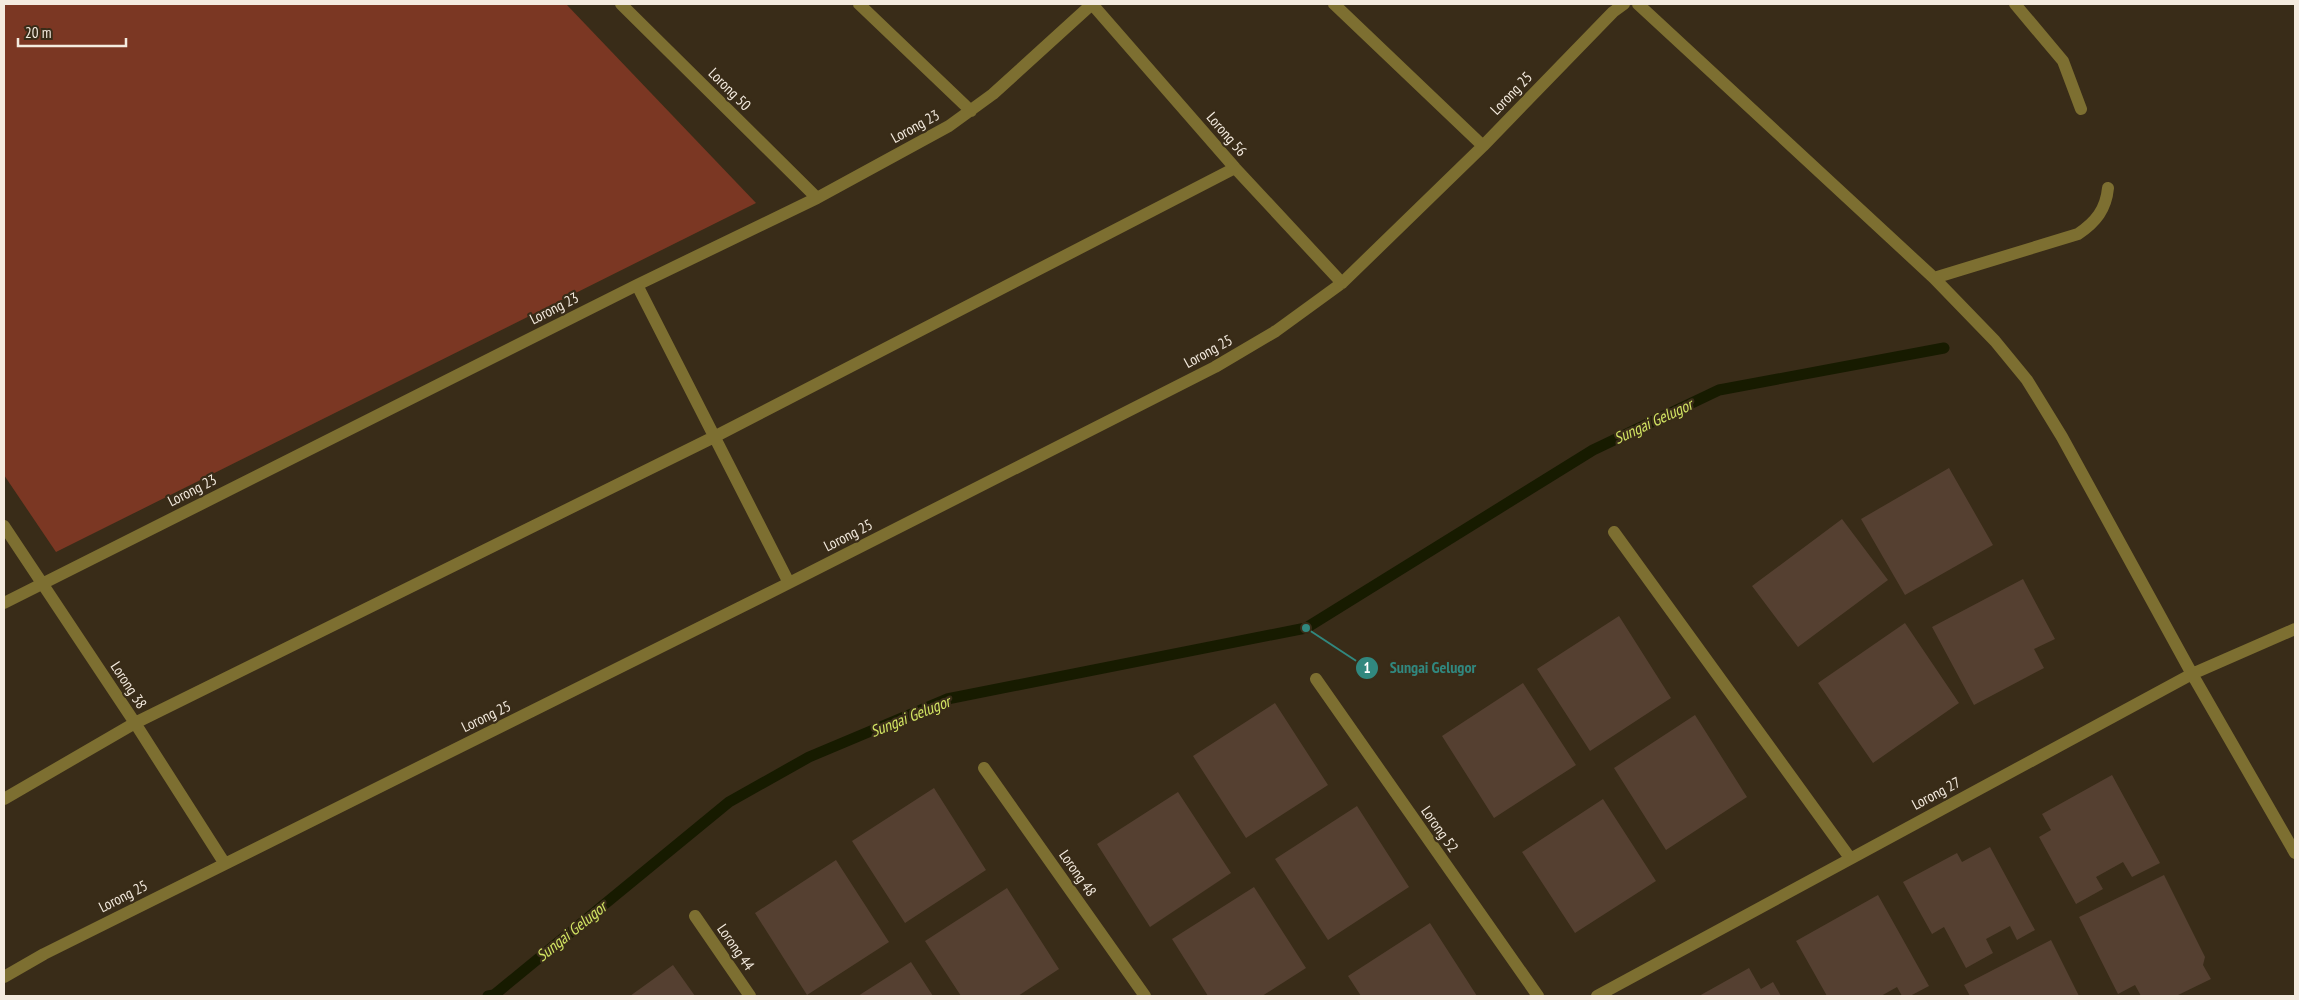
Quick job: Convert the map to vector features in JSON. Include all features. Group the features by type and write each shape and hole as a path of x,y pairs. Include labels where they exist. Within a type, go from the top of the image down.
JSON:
{"street":[{"name":"Lorong 50","path":"621,4 817,198"},
{"path":"859,4 971,111"},
{"name":"Lorong 23","path":"4,603 637,285 817,198 949,126 971,111 1092,4"},
{"name":"Lorong 56","path":"1092,4 1235,168 1342,283"},
{"path":"1334,4 1483,146"},
{"name":"Lorong 25","path":"4,978 44,954 789,583 1214,367 1276,331 1342,283 1483,146 1624,4"},
{"path":"1638,4 1934,278 1995,341 2027,380 2062,438 2192,674 2295,853"},
{"path":"2015,4 2063,61 2081,109"},
{"path":"4,799 135,723 714,436 1235,168"},
{"path":"1934,278 2078,234 2090,226 2099,216 2107,202 2108,188"},
{"path":"637,285 789,583"},
{"name":"Lorong 38","path":"4,526 135,723 225,864"},
{"path":"1614,532 1850,858"},
{"name":"Lorong 27","path":"1598,996 2192,674 2295,629"},
{"name":"Lorong 52","path":"1316,680 1538,996"},
{"name":"Lorong 48","path":"984,768 1145,996"},
{"name":"Lorong 44","path":"695,916 750,996"}],"shaded area":[{"path":"4,4 566,4 756,203 56,552 4,475"}],"building":[{"path":"1949,468 1993,545 1905,595 1861,519"},
{"path":"1842,519 1888,580 1798,647 1752,586"},
{"path":"2023,579 2055,639 2034,649 2044,668 1974,705 1932,627"},
{"path":"1619,616 1671,698 1590,751 1537,669"},
{"path":"1905,623 1959,703 1873,763 1818,683"},
{"path":"1523,683 1576,765 1494,818 1442,736"},
{"path":"1275,703 1328,785 1246,838 1193,756"},
{"path":"1695,715 1747,797 1666,850 1614,768"},
{"path":"2112,775 2160,863 2132,877 2123,862 2096,877 2103,889 2076,904 2039,837 2051,830 2042,814"},
{"path":"934,788 986,870 905,923 852,841"},
{"path":"1178,792 1231,873 1150,927 1097,844"},
{"path":"1603,799 1656,881 1575,933 1522,852"},
{"path":"1357,806 1409,887 1328,940 1275,859"},
{"path":"1990,847 2035,930 2017,940 2010,926 1986,939 1993,953 1966,968 1944,927 1932,934 1903,882 1957,853 1962,862"},
{"path":"836,860 889,942 807,995 755,913"},
{"path":"2164,875 2205,957 2203,965 2211,979 2176,996 2141,996 2135,985 2118,994 2079,917"},
{"path":"1254,887 1306,968 1262,996 1208,996 1172,939"},
{"path":"1007,888 1059,969 1018,996 961,996 925,941"},
{"path":"1878,895 1929,986 1910,996 1902,996 1897,987 1881,996 1827,996 1796,941"},
{"path":"1430,923 1477,996 1361,996 1348,976"},
{"path":"2051,940 2079,996 1970,996 1964,985"},
{"path":"911,962 933,996 858,996"},
{"path":"673,965 695,996 630,996"},
{"path":"1749,968 1761,989 1773,982 1781,996 1699,996"}],"waterway":[{"name":"Sungai Gelugor","path":"488,996 494,995 729,802 809,757 947,699 1306,628 1593,450 1719,390 1944,348"}],"place":[{"name":"Sungai Gelugor","path":"1306,628"}]}
